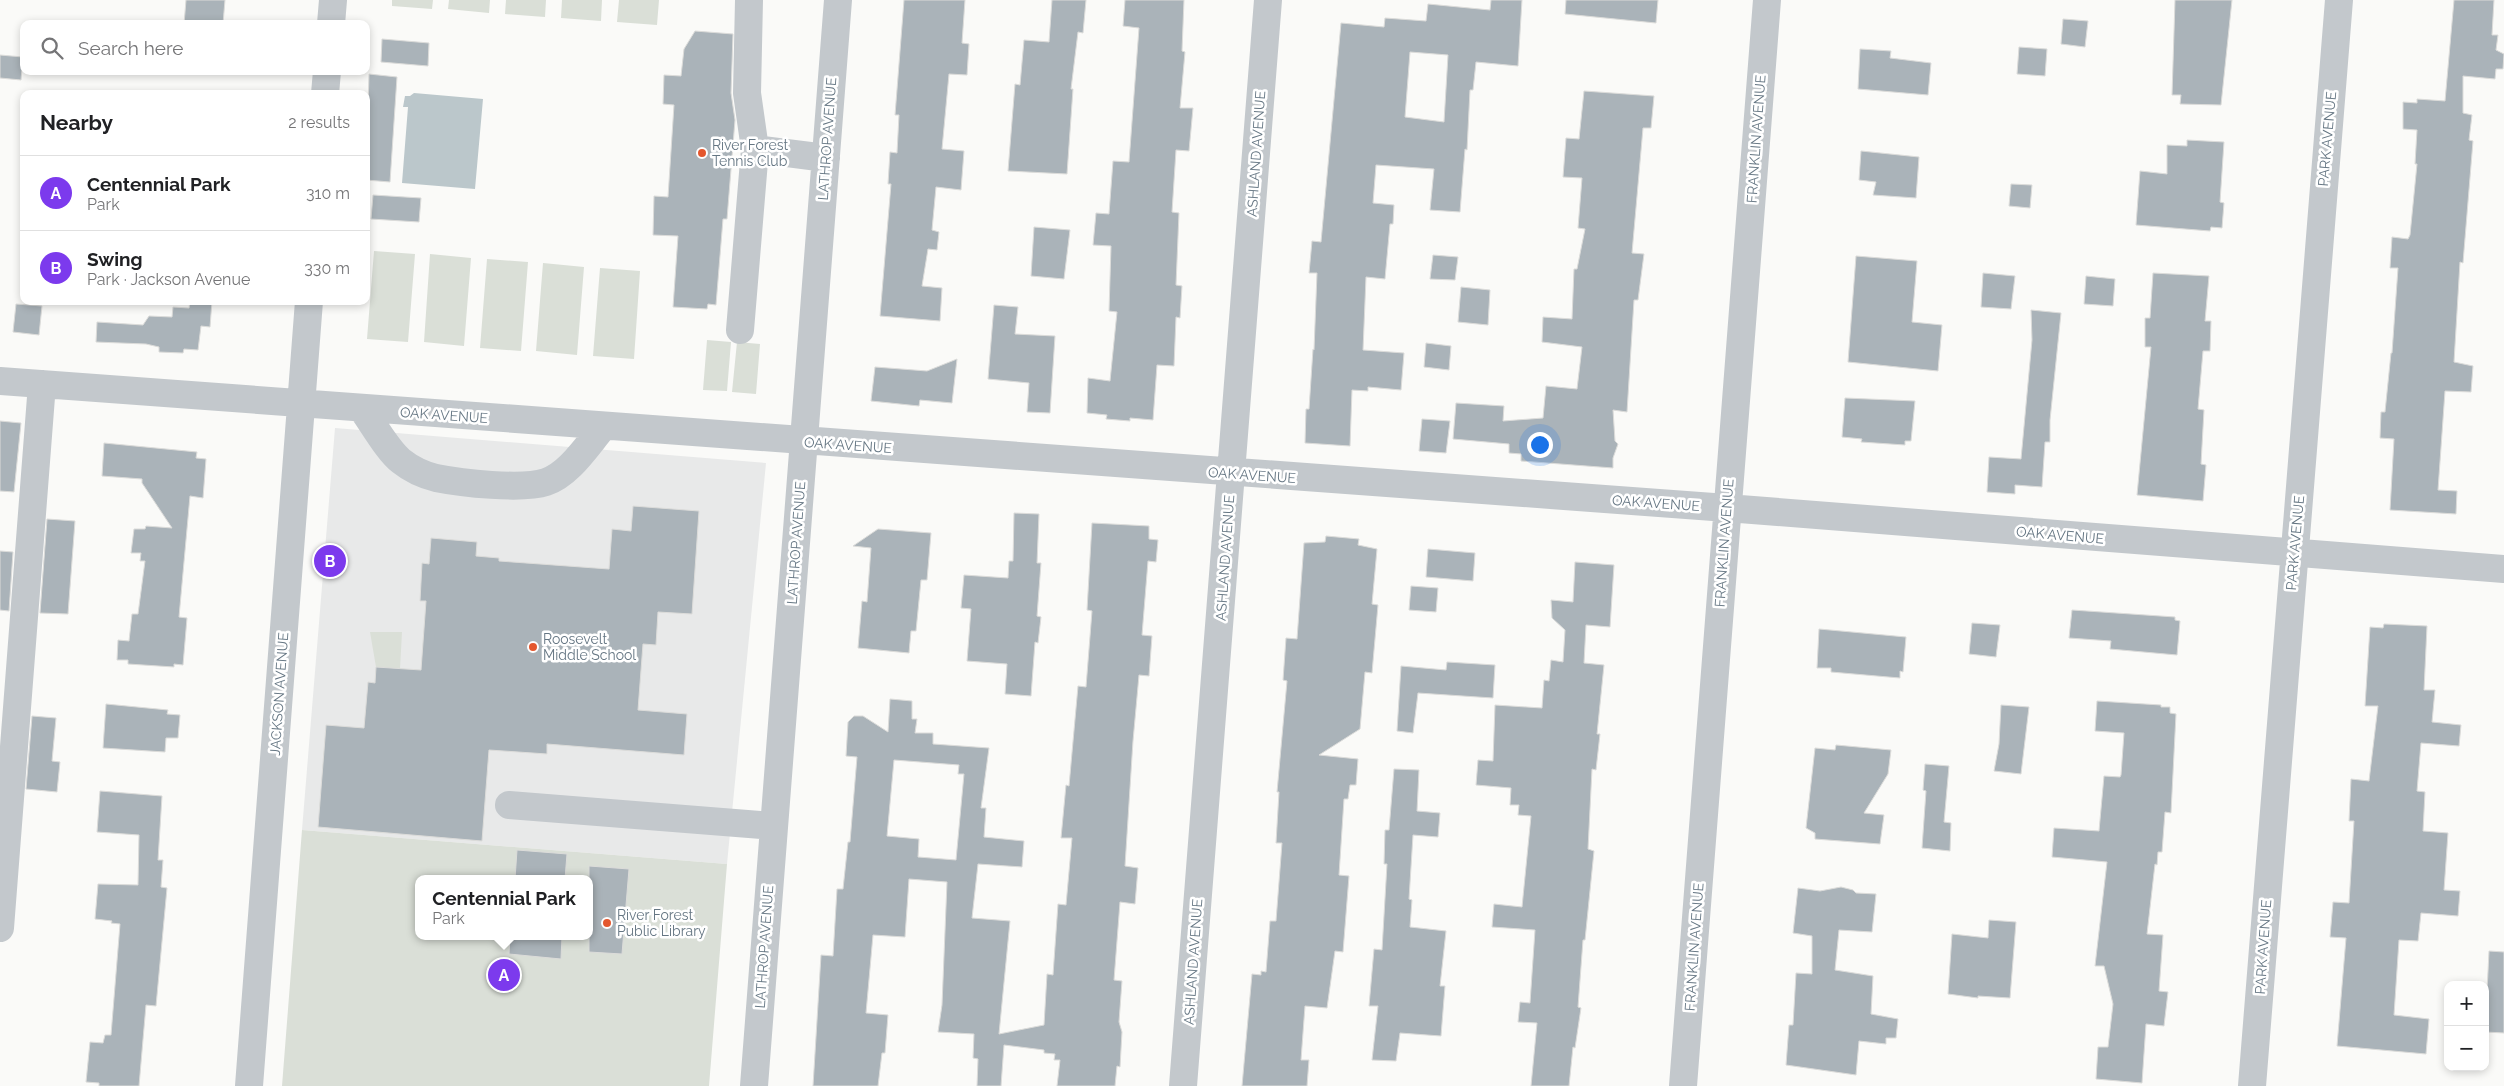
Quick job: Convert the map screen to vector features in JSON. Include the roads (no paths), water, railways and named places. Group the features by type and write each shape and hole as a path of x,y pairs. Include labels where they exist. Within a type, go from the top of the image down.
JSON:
{"street":[{"path":"331,20 333,0"},
{"path":"740,330 755,149 747,93 750,0"},
{"name":"LATHROP AVENUE","path":"754,1086 838,0"},
{"name":"ASHLAND AVENUE","path":"1184,1086 1268,0"},
{"name":"FRANKLIN AVENUE","path":"1683,1086 1767,0"},
{"name":"PARK AVENUE","path":"2252,1086 2339,0"},
{"path":"325,90 327,75"},
{"path":"755,149 826,158"},
{"name":"JACKSON AVENUE","path":"249,1086 309,305"},
{"name":"OAK AVENUE","path":"0,381 301,405 1727,508 2504,569"},
{"path":"0,928 42,384"},
{"path":"362,409 400,460 414,469 436,478 492,484 525,486 547,482 564,471 604,426"},
{"path":"509,805 774,826"}],"place":[{"name":"River Forest Tennis Club","path":"702,153"},
{"name":"Swing","path":"330,561"},
{"name":"Roosevelt Middle School","path":"533,647"},
{"name":"River Forest Public Library","path":"607,923"},
{"name":"Centennial Park","path":"504,975"}]}
